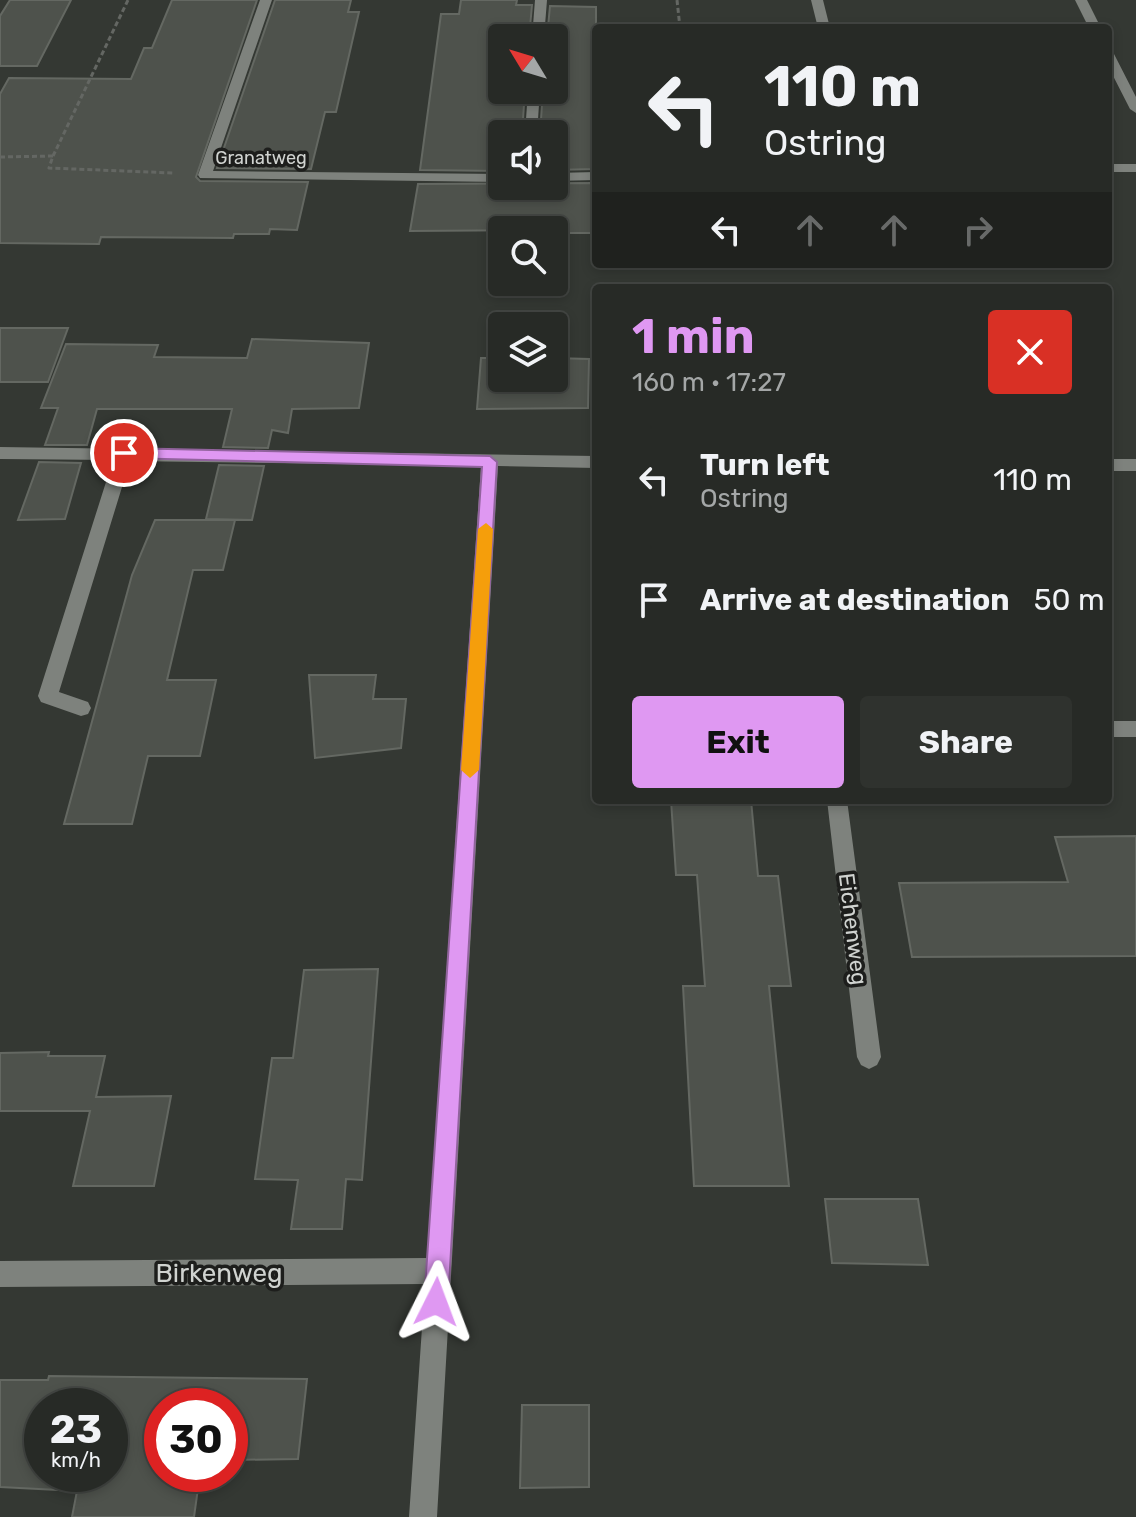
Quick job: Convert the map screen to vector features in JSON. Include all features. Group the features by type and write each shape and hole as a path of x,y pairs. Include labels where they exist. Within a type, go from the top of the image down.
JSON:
{"street":[{"name":"Granatweg","path":"266,0 205,175 488,178"},
{"path":"539,24 541,0"},
{"path":"817,0 823,24"},
{"path":"1081,0 1093,24"},
{"path":"1112,62 1136,109"},
{"path":"1112,168 1136,168"},
{"path":"568,177 592,176"},
{"path":"0,453 592,462"},
{"path":"81,708 48,696 124,453"},
{"path":"423,1517 490,462"},
{"path":"1112,465 1136,465"},
{"path":"1112,729 1136,729"},
{"name":"Eichenweg","path":"837,804 869,1057"},
{"name":"Birkenweg","path":"0,1274 437,1271"}],"path":[{"path":"128,0 49,168 205,175"},
{"path":"677,0 680,24"},
{"path":"0,157 53,156"}],"building":[{"path":"10,0 71,0 37,66 0,66 0,16"},
{"path":"172,0 257,0 196,177 200,181 308,182 297,230 270,229 269,234 234,234 233,238 101,237 99,244 0,243 0,94 9,78 131,79 144,48 152,48"},
{"path":"275,0 351,0 348,12 359,12 336,112 325,112 311,169 217,168"},
{"path":"461,0 517,0 516,5 532,5 530,24 488,24 488,104 524,104 523,120 488,120 488,171 420,170 441,14 459,14"},
{"path":"550,6 596,7 596,24 592,24 592,169 568,170 568,120 541,120 542,104 568,104 568,24 548,24"},
{"path":"568,183 592,183 592,233 568,233 568,216 488,216 488,230 410,231 418,184 488,184 488,200 568,200"},
{"path":"0,328 68,328 48,382 0,382"},
{"path":"252,339 369,343 359,408 292,409 288,433 272,430 268,448 223,447 232,409 97,409 87,445 45,445 58,408 41,408 66,344 158,345 154,357 247,358"},
{"path":"481,358 488,358 488,392 568,392 568,358 589,359 588,408 477,409"},
{"path":"39,462 81,463 65,519 18,520"},
{"path":"219,465 264,466 252,520 206,519"},
{"path":"155,520 235,520 223,570 193,570 167,680 216,680 200,756 148,756 132,824 64,824 132,575"},
{"path":"309,675 376,675 373,699 406,699 401,748 315,758"},
{"path":"671,804 751,804 758,876 778,876 791,986 769,986 789,1186 694,1186 683,986 705,986 697,875 676,875"},
{"path":"1136,836 1136,956 912,957 899,883 1068,882 1055,837"},
{"path":"378,969 362,1180 346,1179 342,1229 291,1229 298,1180 255,1179 272,1058 293,1058 304,970"},
{"path":"49,1052 48,1056 105,1056 96,1097 171,1096 154,1186 73,1186 90,1111 0,1111 0,1053"},
{"path":"825,1199 918,1199 928,1265 832,1263"},
{"path":"49,1376 307,1379 298,1459 248,1460 248,1388 144,1388 144,1492 197,1492 194,1517 72,1517 77,1492 128,1492 128,1388 24,1388 24,1488 0,1487 0,1380 48,1380"},
{"path":"522,1405 589,1405 589,1487 520,1488"}],"slow traffic":[{"path":"470,770 486,529"}],"route":[{"path":"124,453 490,462 436,1302"}]}
